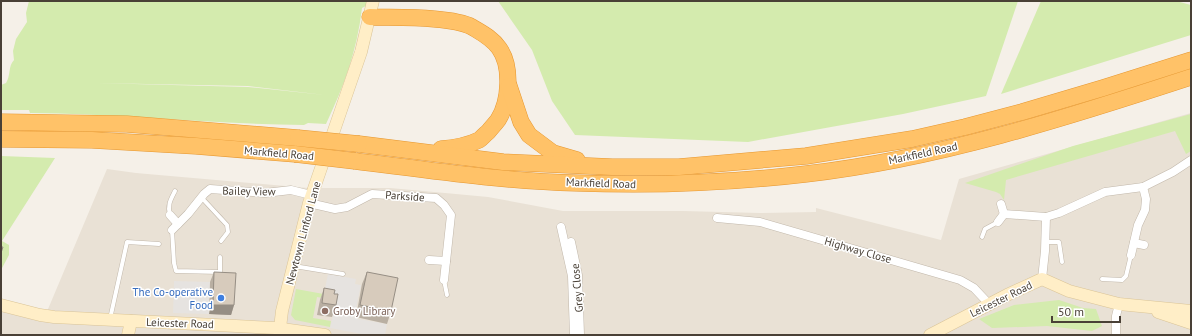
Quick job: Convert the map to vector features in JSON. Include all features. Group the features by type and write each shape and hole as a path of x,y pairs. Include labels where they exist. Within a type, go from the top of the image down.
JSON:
{"highway":[{"path":"370,17 445,20 470,26 488,37 499,48 508,72 506,99 498,120 480,140 460,147 419,152"},
{"name":"Markfield Road","path":"1,122 127,124 359,144 504,162 612,167 679,167 742,163 806,156 912,139 1022,112 1191,60"},
{"name":"Markfield Road","path":"1,139 100,140 196,146 295,154 511,179 574,183 638,185 699,183 806,174 919,155 1010,132 1114,102 1191,77"},
{"path":"508,84 520,122 529,134 539,143 553,153 612,167"}],"street":[{"name":"Newtown Linford Lane","path":"280,328 282,311 310,199 361,52 373,1"},
{"path":"1004,214 1046,217 1059,214 1105,192 1143,186 1173,172 1191,160"},
{"path":"1131,255 1138,225 1145,210 1146,199 1143,186"},
{"name":"Bailey View","path":"172,230 210,189 265,193 291,190 310,199"},
{"name":"Parkside","path":"310,199 335,209 347,207 372,194 436,198 444,205 451,215 444,280"},
{"path":"1001,204 1004,214"},
{"path":"170,214 178,224"},
{"path":"998,222 1004,214"},
{"path":"1042,279 1046,242 1046,217"},
{"name":"Highway Close","path":"718,218 760,222 960,280 974,288 989,304"},
{"path":"561,227 572,276 574,335"},
{"name":"Grey Close","path":"572,242 578,275 580,335"},
{"path":"1134,243 1144,245"},
{"path":"429,260 446,261"},
{"name":"Leicester Road","path":"930,335 989,304 1042,279 1069,291 1119,304 1191,310"},
{"path":"1116,335 1116,316 1119,304"},
{"path":"1,305 40,315 131,321 128,335"},
{"name":"Leicester Road","path":"1142,307 1191,323"},
{"name":"Leicester Road","path":"131,321 280,328 317,334"}],"lane":[{"path":"170,214 168,209 170,199 176,191"},
{"path":"201,197 227,225 228,232 220,241"},
{"path":"982,237 985,228 998,222"},
{"path":"172,230 174,263 176,271 220,272 220,257"},
{"path":"110,320 127,242 159,244"},
{"path":"1046,242 1059,242 1062,262"},
{"path":"1102,279 1122,280 1126,276 1131,255"},
{"path":"294,266 343,274"},
{"path":"444,280 447,295"}],"shaded area":[{"path":"1191,113 1191,335 1,335 1,311 43,321 107,169 136,173 308,188 390,188 445,193 488,197 563,211 683,211 760,213 816,212 816,208 941,240 959,179"},
{"path":"328,274 356,279 355,284 361,285 354,318 387,324 385,335 367,335 330,328 336,302 324,293"},
{"path":"174,281 210,282 209,314 173,313"}],"green space":[{"path":"29,1 371,1 368,5 362,8 357,39 349,68 339,96 326,124 308,123 304,125 30,113 29,110 1,110 1,85 6,83 8,80 11,65 14,60 13,51 16,39 27,22 26,13","holes":["96,83 248,86 325,95 248,87"]},
{"path":"498,1 1018,1 986,96 903,114 748,142 575,135 552,101 532,50"},
{"path":"1041,1 1176,1 1191,5 1191,35 1001,94"},
{"path":"1191,114 1191,151 1186,154 1175,131 1006,180 1004,200 1000,194 996,192 965,183 1073,146"},
{"path":"1,156 55,158 2,241 9,245 9,255 1,270"},
{"path":"296,289 329,295 329,299 317,297 313,318 331,321 330,327 295,320 291,315"},
{"path":"1059,300 1083,308 1096,309 1102,326 1092,331 1047,326 992,328 979,319 1014,305"}],"building":[{"path":"214,272 236,273 234,305 213,305"},
{"path":"367,272 398,278 391,311 360,305"},
{"path":"324,288 335,290 334,294 338,294 336,305 322,303"}],"place":[{"name":"The Co-operative Food","path":"221,298"},
{"name":"Groby Library","path":"325,311"}]}
